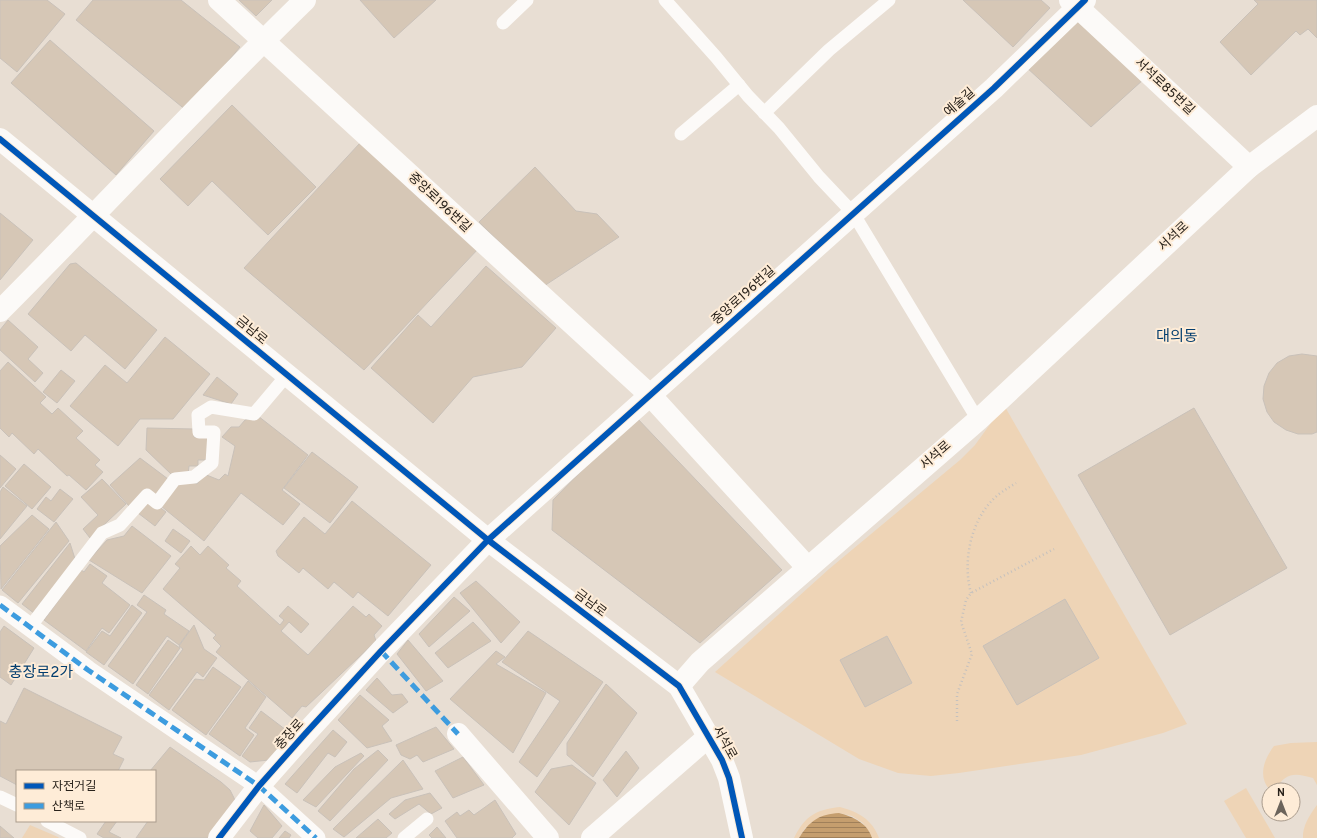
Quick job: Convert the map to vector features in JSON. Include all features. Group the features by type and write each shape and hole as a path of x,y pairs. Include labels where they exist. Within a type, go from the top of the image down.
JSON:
{"street":[{"name":"중앙로196번길","path":"219,0 651,396 808,568"},
{"path":"0,311 95,216 263,41 305,0"},
{"name":"서석로85번길","path":"1078,2 1249,167"},
{"name":"예술길","path":"853,213 994,88 1078,2"},
{"name":"서석로","path":"742,838 729,778 722,760 679,686 700,662 978,420 1249,167 1317,116"},
{"name":"금남로","path":"0,139 488,540 679,686"},
{"name":"중앙로196번길","path":"651,396 853,213"},
{"path":"488,540 651,396"},
{"name":"충장로","path":"219,838 260,786 381,651 488,540"},
{"path":"0,605 88,670 260,786 316,838"},
{"path":"458,734 548,838"},
{"path":"592,838 708,737"}],"lane":[{"path":"503,23 527,0"},
{"path":"665,0 819,177 853,213 978,420"},
{"path":"764,113 829,50 889,0"},
{"path":"681,134 739,85"},
{"path":"30,627 102,533 120,525 147,495 157,503 175,479 194,477 212,463 214,432 199,432 198,414 211,407 254,414 288,375"},
{"path":"0,797 16,805"},
{"path":"404,838 427,819"},
{"path":"49,822 80,838"}],"path":[{"path":"971,593 968,583 968,569 971,539 976,525 986,509 998,495 1016,483"},
{"path":"957,720 956,694 972,654 964,634 962,622 966,600 971,593 1054,549"}],"shaded area":[{"path":"1004,405 1187,724 1163,733 1081,755 931,776 898,773 859,759 715,672 829,569 960,460 975,445"},
{"path":"1317,742 1317,785 1313,778 1301,775 1292,775 1283,779 1281,782 1265,782 1263,773 1267,756 1274,746 1291,743"},
{"path":"1246,788 1261,814 1261,822 1266,822 1275,838 1246,838 1224,801"},
{"path":"1317,805 1317,838 1303,838 1305,825 1309,816"},
{"path":"840,807 853,811 864,817 876,831 879,838 872,838 863,823 852,816 839,813 805,828 799,838 794,838 802,824 812,815 831,808"},
{"path":"839,813 850,816 859,821 867,828 872,838 799,838 811,823 826,815"},
{"path":"30,825 58,837 59,838 22,838"}],"building":[{"path":"0,0 47,0 65,14 17,72 0,58"},
{"path":"93,0 181,0 240,47 187,111 76,20"},
{"path":"239,0 272,0 256,16"},
{"path":"360,0 436,0 394,38"},
{"path":"963,0 1041,0 1050,8 1013,47"},
{"path":"1254,0 1317,0 1317,38 1308,29 1300,35 1296,31 1251,75 1220,42 1258,4"},
{"path":"1077,14 1144,79 1091,127 1025,66"},
{"path":"50,40 154,131 116,175 11,83"},
{"path":"232,105 316,187 268,235 212,181 188,206 160,179"},
{"path":"360,143 479,248 364,370 244,268"},
{"path":"535,167 576,211 597,214 619,237 544,286 479,222"},
{"path":"0,213 33,240 0,280"},
{"path":"76,263 157,330 125,369 85,335 71,351 28,314 70,264"},
{"path":"486,266 556,328 522,367 473,377 433,423 371,368 418,315 431,327"},
{"path":"8,320 38,347 28,359 43,373 35,382 0,350 0,330"},
{"path":"165,337 210,374 173,419 140,419 118,446 70,406 105,365 127,383"},
{"path":"1302,354 1317,356 1317,432 1312,434 1298,434 1286,430 1274,422 1267,412 1263,399 1264,386 1269,373 1277,363 1289,356"},
{"path":"8,362 46,397 40,403 52,414 58,408 83,431 76,438 100,460 95,465 103,472 86,490 69,475 67,476 38,449 34,454 12,433 9,437 0,428 0,371"},
{"path":"61,370 75,381 57,403 43,392"},
{"path":"217,377 238,394 231,404 203,395"},
{"path":"1194,408 1287,568 1170,635 1078,475"},
{"path":"258,416 308,455 282,490 300,504 283,525 241,493 204,541 161,506 178,483 191,481 197,484 204,474 219,480 225,474 228,476 235,446 222,437 231,427 239,427 245,420"},
{"path":"635,416 782,570 700,643 552,530 553,500"},
{"path":"147,428 194,429 194,437 210,437 209,460 198,460 198,466 189,466 188,475 171,474 146,450"},
{"path":"312,452 358,487 330,523 284,488"},
{"path":"0,455 16,469 0,488"},
{"path":"140,458 172,482 156,499 130,507 110,485"},
{"path":"24,464 51,487 32,509 5,486"},
{"path":"102,479 126,504 90,538 83,529 98,515 81,497"},
{"path":"3,487 27,506 0,539 0,492"},
{"path":"60,489 73,499 54,522 37,509 46,497 51,501"},
{"path":"149,499 166,512 155,526 138,513"},
{"path":"352,501 431,565 388,616 358,592 353,598 334,582 328,589 303,568 299,573 278,556 276,551 304,517 325,534"},
{"path":"32,515 49,529 1,589 0,546"},
{"path":"56,522 69,541 18,603 2,590"},
{"path":"132,526 171,556 142,593 89,560 107,540 124,536"},
{"path":"173,529 190,541 181,553 165,541"},
{"path":"70,543 76,562 35,614 22,604"},
{"path":"191,546 200,555 208,546 229,565 226,568 241,581 237,586 280,625 284,620 279,616 288,606 309,624 301,633 289,622 281,631 308,655 353,606 366,617 369,614 382,626 374,635 376,641 306,707 302,706 292,718 216,652 221,646 213,638 216,635 163,589 180,568 175,564"},
{"path":"90,564 107,576 102,583 130,605 109,633 102,628 86,651 44,620 81,570 84,572"},
{"path":"476,581 520,622 501,643 460,593"},
{"path":"144,595 166,610 164,614 189,631 179,645 167,636 133,684 108,666 147,612 137,605"},
{"path":"454,597 470,611 429,647 419,634"},
{"path":"1065,599 1099,658 1017,705 983,646"},
{"path":"132,605 142,613 104,665 86,652 102,631 110,636"},
{"path":"473,622 491,641 448,668 435,653"},
{"path":"194,625 204,649 217,658 203,677 197,672 169,710 149,695 183,649 179,646"},
{"path":"4,626 34,648 11,685 0,677 0,632"},
{"path":"528,631 603,682 537,777 519,762 560,701 502,662"},
{"path":"887,636 912,683 865,707 840,660"},
{"path":"168,640 180,648 148,694 136,685"},
{"path":"408,640 443,681 426,691 397,654"},
{"path":"496,651 505,657 496,664 546,693 513,753 450,699"},
{"path":"213,667 241,687 206,735 172,710 195,679 204,680"},
{"path":"377,678 392,695 402,694 408,702 393,713 366,690"},
{"path":"248,681 266,697 245,728 254,735 240,756 209,734"},
{"path":"606,684 637,713 593,777 567,755 567,743"},
{"path":"24,688 122,737 113,754 124,759 118,770 16,770 16,784 0,776 0,721 6,724"},
{"path":"360,695 389,720 382,726 392,741 367,748 338,720"},
{"path":"261,711 290,733 269,760 250,762 242,756 258,734 249,728"},
{"path":"436,727 454,749 423,762 417,755 410,759 401,755 396,745"},
{"path":"333,730 347,742 335,757 328,753 297,793 285,784"},
{"path":"170,747 221,782 230,790 236,805 214,838 136,838 147,822 156,822 156,770 151,770"},
{"path":"378,750 388,760 330,821 318,811 354,769"},
{"path":"626,751 639,768 617,797 603,780"},
{"path":"361,753 364,756 316,807 303,800 335,767"},
{"path":"463,757 484,785 453,798 435,771"},
{"path":"403,760 423,789 391,798 344,837 333,829"},
{"path":"572,765 596,783 569,825 535,792 551,769"},
{"path":"430,793 442,808 431,814 419,804 395,819 389,814 405,800"},
{"path":"495,800 516,834 512,838 457,838 445,821 457,812 460,816 469,810 474,815"},
{"path":"264,805 282,826 272,838 258,838 250,831"},
{"path":"378,819 392,833 386,838 356,838"},
{"path":"105,822 116,822 109,832 121,838 104,838 97,834"},
{"path":"0,826 14,838 0,838"},
{"path":"437,827 446,838 432,838 429,835"},
{"path":"285,831 291,835 289,838 279,838"}],"marked path":[{"path":"0,605 88,670 259,786 316,838"},
{"path":"381,651 458,734"}],"cycle path":[{"path":"219,838 259,786 305,734 381,651 488,540 994,88 1085,0"},
{"path":"0,139 488,540 679,686 722,760 729,778 742,838"}],"district":[{"name":"대의동","path":"1177,337"},
{"name":"충장로2가","path":"41,673"}]}
